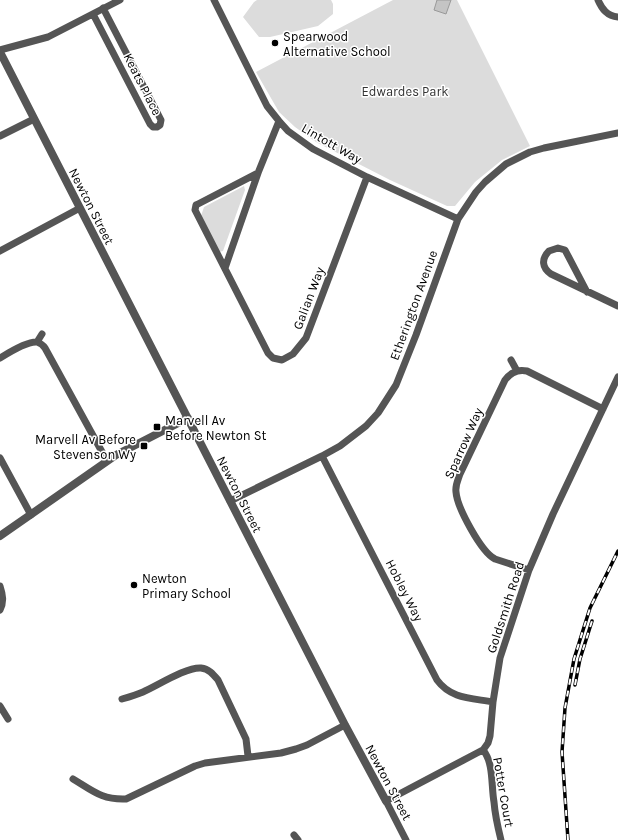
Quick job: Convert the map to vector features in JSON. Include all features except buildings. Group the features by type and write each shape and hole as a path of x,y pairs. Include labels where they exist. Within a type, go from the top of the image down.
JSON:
{"street":[{"path":"0,51 48,37 120,0"},
{"name":"Lintott Way","path":"214,0 267,106 279,121 298,139 367,177 458,219"},
{"path":"598,0 602,9 611,16 618,17"},
{"name":"Keats Place","path":"93,14 150,124 153,127 158,127 160,125 160,120 103,8"},
{"name":"Newton Street","path":"0,51 345,725 406,840"},
{"path":"0,136 34,119"},
{"path":"225,268 258,173 279,121"},
{"name":"Etherington Avenue","path":"230,501 322,456 354,437 378,413 396,385 458,219 476,192 485,182 506,164 519,156 544,148 618,133"},
{"name":"Galian Way","path":"258,173 198,204 195,207 196,214 268,353 273,358 282,360 286,359 300,346 309,330 367,177"},
{"path":"0,251 80,208"},
{"path":"587,292 565,250 558,248 548,251 543,260 543,265 551,274 587,292 618,306"},
{"path":"38,342 42,334"},
{"path":"38,342 45,348 107,461"},
{"path":"0,358 24,345 38,342"},
{"path":"511,360 517,371 527,371 603,409"},
{"name":"Sparrow Way","path":"517,371 508,376 505,380 460,474 456,484 456,493 461,508 474,533 489,556 529,570"},
{"name":"Goldsmith Road","path":"483,750 488,743 490,736 493,702 500,658 529,570 618,377"},
{"path":"0,536 107,461 188,418"},
{"name":"Hobley Way","path":"322,456 437,680 446,690 460,697 493,702"},
{"path":"0,458 31,515"},
{"path":"0,586 3,595 3,604 0,610"},
{"path":"122,699 141,693 191,669 200,668 207,670 218,680 246,739 248,756"},
{"path":"0,706 8,719"},
{"path":"73,779 102,796 114,800 126,799 195,766 248,756 281,753 296,749 307,745 345,725"},
{"path":"386,801 483,750"},
{"name":"Potter Court","path":"483,750 491,770 494,802 501,840"}],"green space":[{"path":"257,0 331,0 333,4 333,14 318,26 270,37 259,37 243,17"},
{"name":"Edwardes Park","path":"393,0 457,0 530,146 502,160 475,182 455,206 447,206 390,180 316,142 295,127 279,112 256,72"},
{"path":"244,186 245,190 223,251 219,252 201,216 204,207"}],"railway":[{"path":"568,840 562,752 565,708 574,659 590,608 618,551"},
{"path":"575,685 580,659 592,621"}],"place":[{"name":"Spearwood Alternative School","path":"275,43"},
{"name":"Marvell Av Before Newton St","path":"157,427"},
{"name":"Marvell Av Before Stevenson Wy","path":"144,446"},
{"name":"Newton Primary School","path":"134,585"}]}
